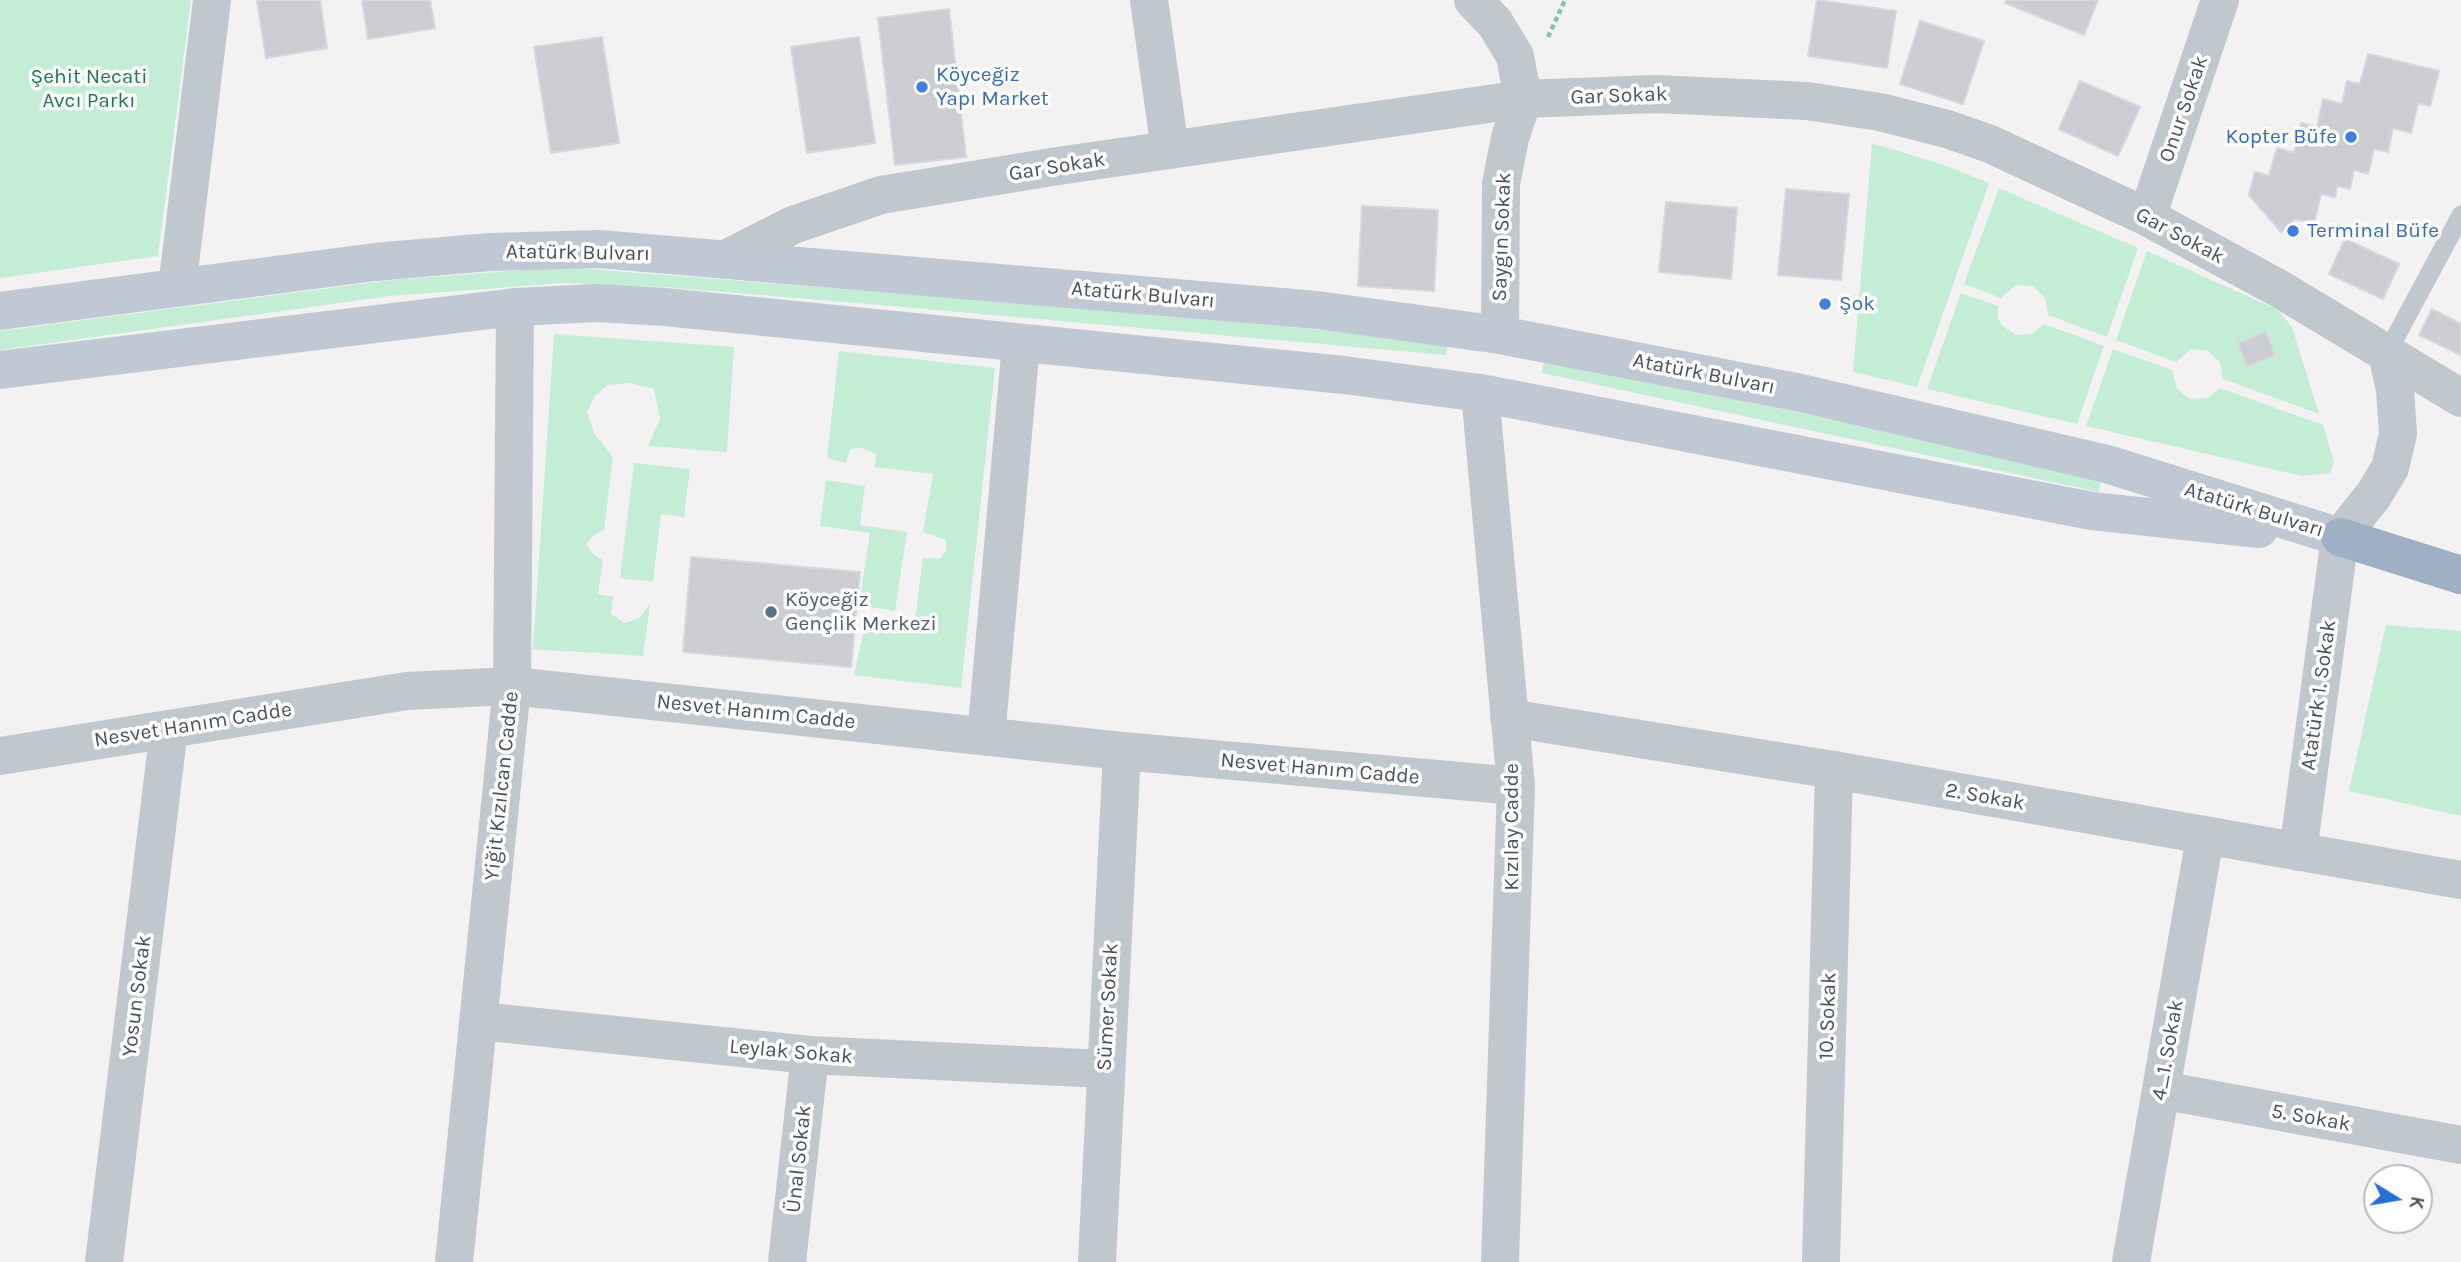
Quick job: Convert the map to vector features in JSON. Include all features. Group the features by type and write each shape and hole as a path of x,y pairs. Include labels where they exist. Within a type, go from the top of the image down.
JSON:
{"highway":[{"path":"2340,537 2461,548"},
{"path":"2340,537 2461,556"},
{"path":"2340,537 2461,575"}],"main road":[{"name":"Atatürk Bulvarı","path":"0,311 375,262 526,250 599,249 1317,310 1500,335 1801,393 2107,464 2340,537"},
{"name":"Atatürk Bulvarı","path":"0,370 515,307 597,303 665,307 1344,375 1480,393 2092,511 2340,537"}],"street":[{"path":"177,288 212,0"},
{"path":"1149,0 1170,150"},
{"path":"1473,0 1495,23 1515,56 1522,99"},
{"name":"Onur Sokak","path":"2147,217 2220,0"},
{"name":"Gar Sokak","path":"726,259 793,225 881,195 1170,150 1522,99 1724,95 1807,101 1880,112 1947,129 1990,144 2147,217 2388,353 2461,398"},
{"name":"Saygın Sokak","path":"1500,335 1501,184 1510,138 1522,99"},
{"name":"Yiğit Kızılcan Cadde","path":"454,1262 512,686 515,307"},
{"path":"986,737 1021,344"},
{"path":"2340,537 2373,496 2390,468 2398,434 2395,390 2388,353"},
{"name":"Kızılay Cadde","path":"1480,393 1516,786 1500,1262"},
{"name":"Atatürk 1. Sokak","path":"2298,852 2340,537"},
{"name":"Nesvet Hanım Cadde","path":"0,756 407,691 512,686 1122,751 1516,786"},
{"name":"2. Sokak","path":"1509,718 1835,770 2461,880"},
{"name":"Yosun Sokak","path":"104,1262 169,729"},
{"name":"Sümer Sokak","path":"1097,1262 1122,751"},
{"name":"10. Sokak","path":"1821,1262 1835,770"},
{"name":"4_1. Sokak","path":"2131,1262 2205,837"},
{"name":"Leylak Sokak","path":"479,1021 810,1055 1105,1069"},
{"name":"Ünal Sokak","path":"787,1262 810,1055"},
{"name":"5. Sokak","path":"2161,1090 2461,1145"}],"lane":[{"path":"2388,353 2461,215"}],"green space":[{"name":"Şehit Necati Avcı Parkı","path":"0,0 191,0 158,256 0,278"},
{"path":"1872,143 1944,165 1989,183 1917,387 1853,372"},
{"path":"1999,188 2138,248 2107,337 2048,315 2045,298 2033,286 2016,285 2001,298 1964,284"},
{"path":"2147,251 2278,310 2292,327 2319,414 2223,379 2220,362 2208,351 2191,349 2176,362 2116,340"},
{"path":"563,267 1076,307 1448,342 1446,355 663,287 563,283 390,296 0,350 0,331 392,280"},
{"path":"1961,293 1998,306 1998,318 2002,326 2016,335 2032,334 2044,324 2104,346 2077,424 1927,389"},
{"path":"554,334 734,347 727,452 648,446 660,419 654,389 631,383 608,385 595,396 587,412 594,433 613,457 604,530 586,544 593,554 603,560 598,594 613,597 611,614 625,623 639,618 650,604 643,656 533,649"},
{"path":"2113,349 2172,370 2177,389 2190,399 2208,398 2220,388 2323,425 2334,462 2330,473 2302,476 2086,426"},
{"path":"839,351 995,368 961,688 854,675 866,621 914,628 923,558 939,559 946,551 946,540 923,532 933,474 875,467 876,454 863,448 850,449 846,463 827,458"},
{"path":"1544,361 1811,415 2101,480 2099,492 1542,373"},
{"path":"634,463 690,469 684,517 661,514 653,582 620,578"},
{"path":"826,480 865,486 860,525 907,532 895,611 859,605 870,533 820,526"},
{"path":"2386,625 2461,631 2461,816 2349,791"}],"building":[{"path":"257,0 320,0 327,48 266,58"},
{"path":"362,0 430,0 435,28 368,39"},
{"path":"1817,0 1896,11 1887,68 1808,56"},
{"path":"2006,0 2098,0 2084,35 2005,3"},
{"name":"Köyceğiz Yapı Market","path":"949,9 966,157 895,165 878,18"},
{"path":"1920,21 1984,41 1963,104 1900,84"},
{"path":"602,37 619,143 551,153 534,47"},
{"path":"859,37 875,143 807,153 791,47"},
{"path":"2368,54 2439,71 2430,106 2418,103 2411,133 2393,128 2388,152 2374,149 2368,174 2354,170 2350,189 2337,186 2335,197 2321,194 2314,224 2295,219 2281,232 2249,195 2255,172 2269,176 2277,148 2294,153 2301,123 2317,127 2323,99 2342,104 2347,81 2360,84"},
{"path":"2080,81 2140,107 2118,156 2059,129"},
{"path":"1786,189 1849,194 1841,280 1778,275"},
{"path":"1666,202 1737,208 1731,279 1659,272"},
{"path":"1362,206 1438,210 1434,291 1358,286"},
{"path":"2345,239 2399,264 2383,299 2329,274"},
{"path":"2432,309 2461,324 2461,355 2419,335"},
{"path":"2266,332 2275,355 2247,366 2238,343"},
{"name":"Köyceğiz Gençlik Merkezi","path":"691,557 860,572 851,667 683,652"}],"place":[{"name":"Köyceğiz Yapı Market","path":"922,87"},
{"name":"Kopter Büfe","path":"2351,137"},
{"name":"Terminal Büfe","path":"2293,231"},
{"name":"Şok","path":"1825,304"},
{"name":"Köyceğiz Gençlik Merkezi","path":"771,612"}]}
